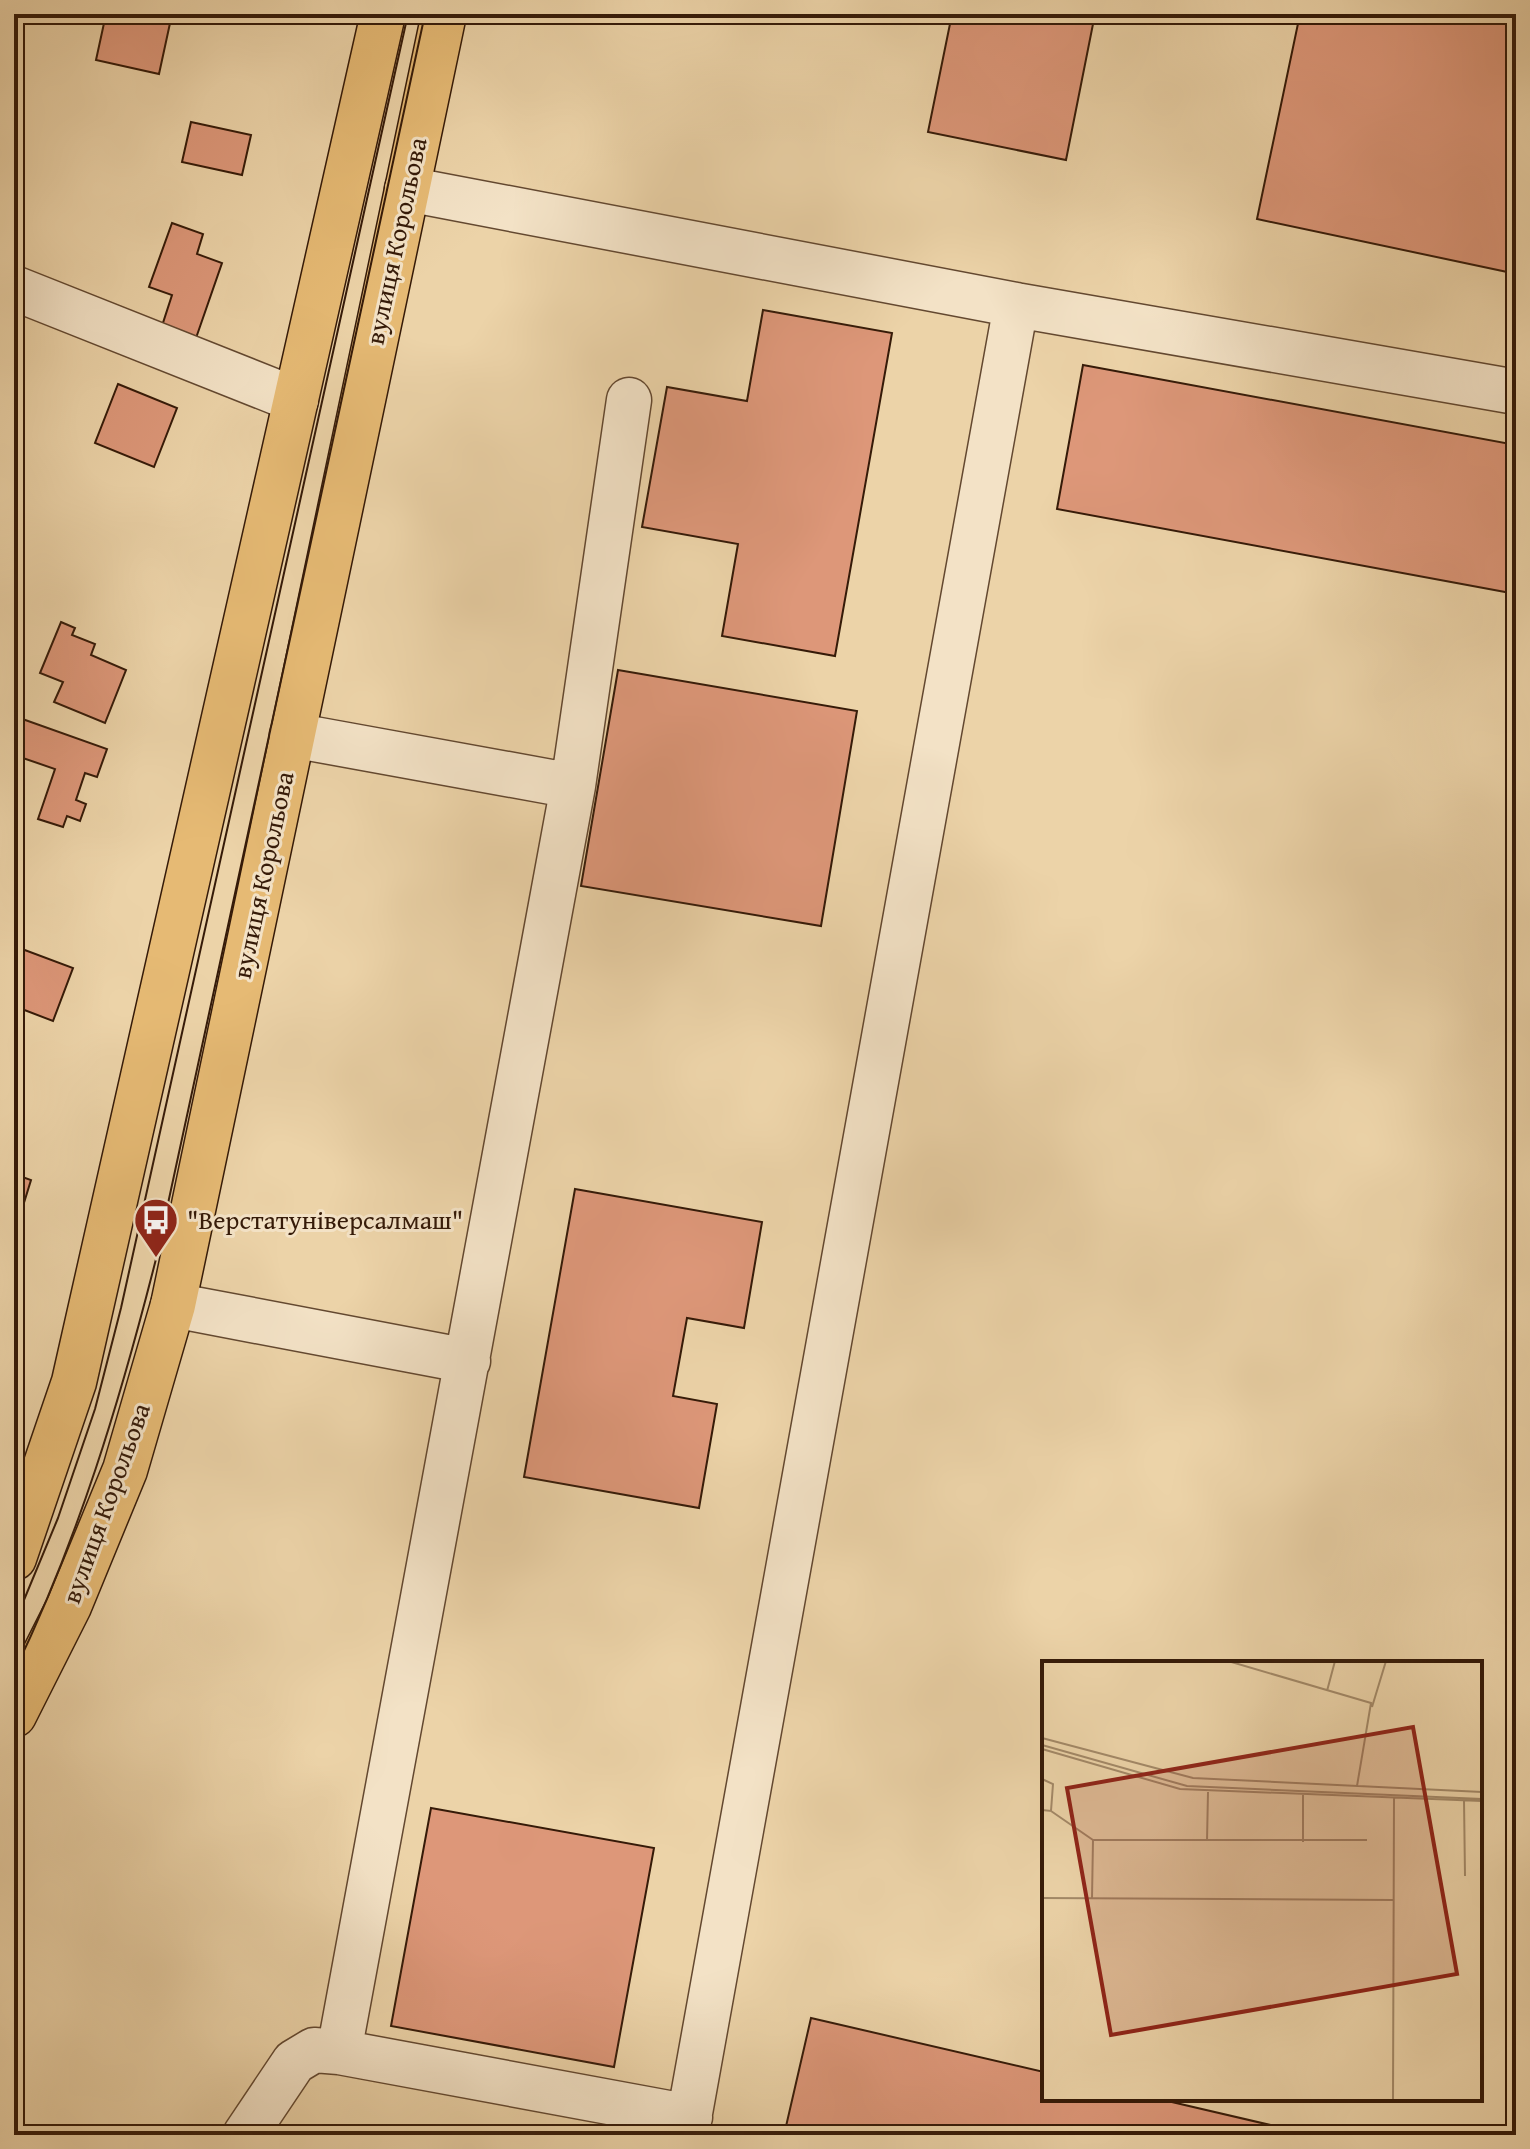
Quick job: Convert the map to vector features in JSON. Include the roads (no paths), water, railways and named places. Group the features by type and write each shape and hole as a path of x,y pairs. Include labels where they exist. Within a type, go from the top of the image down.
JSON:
{"main road":[{"path":"14,1558 74,1382 383,14"},
{"name":"вулиця Корольова","path":"14,1715 69,1606 125,1470 173,1305 444,14"}],"street":[{"path":"407,189 1016,305 1516,392"},
{"path":"14,288 296,400"},
{"path":"245,2135 294,2062 314,2050 339,2052 688,2126 1016,305"},
{"path":"339,2052 573,786 629,400"},
{"path":"292,735 573,786"},
{"path":"173,1305 468,1361"}],"tram line":[{"path":"14,1624 58,1518 95,1409 121,1308 408,14"},
{"path":"14,1672 58,1572 96,1469 156,1259 425,14"}],"place":[{"name":"\"Верстатуніверсалмаш\"","path":"156,1259"}]}
